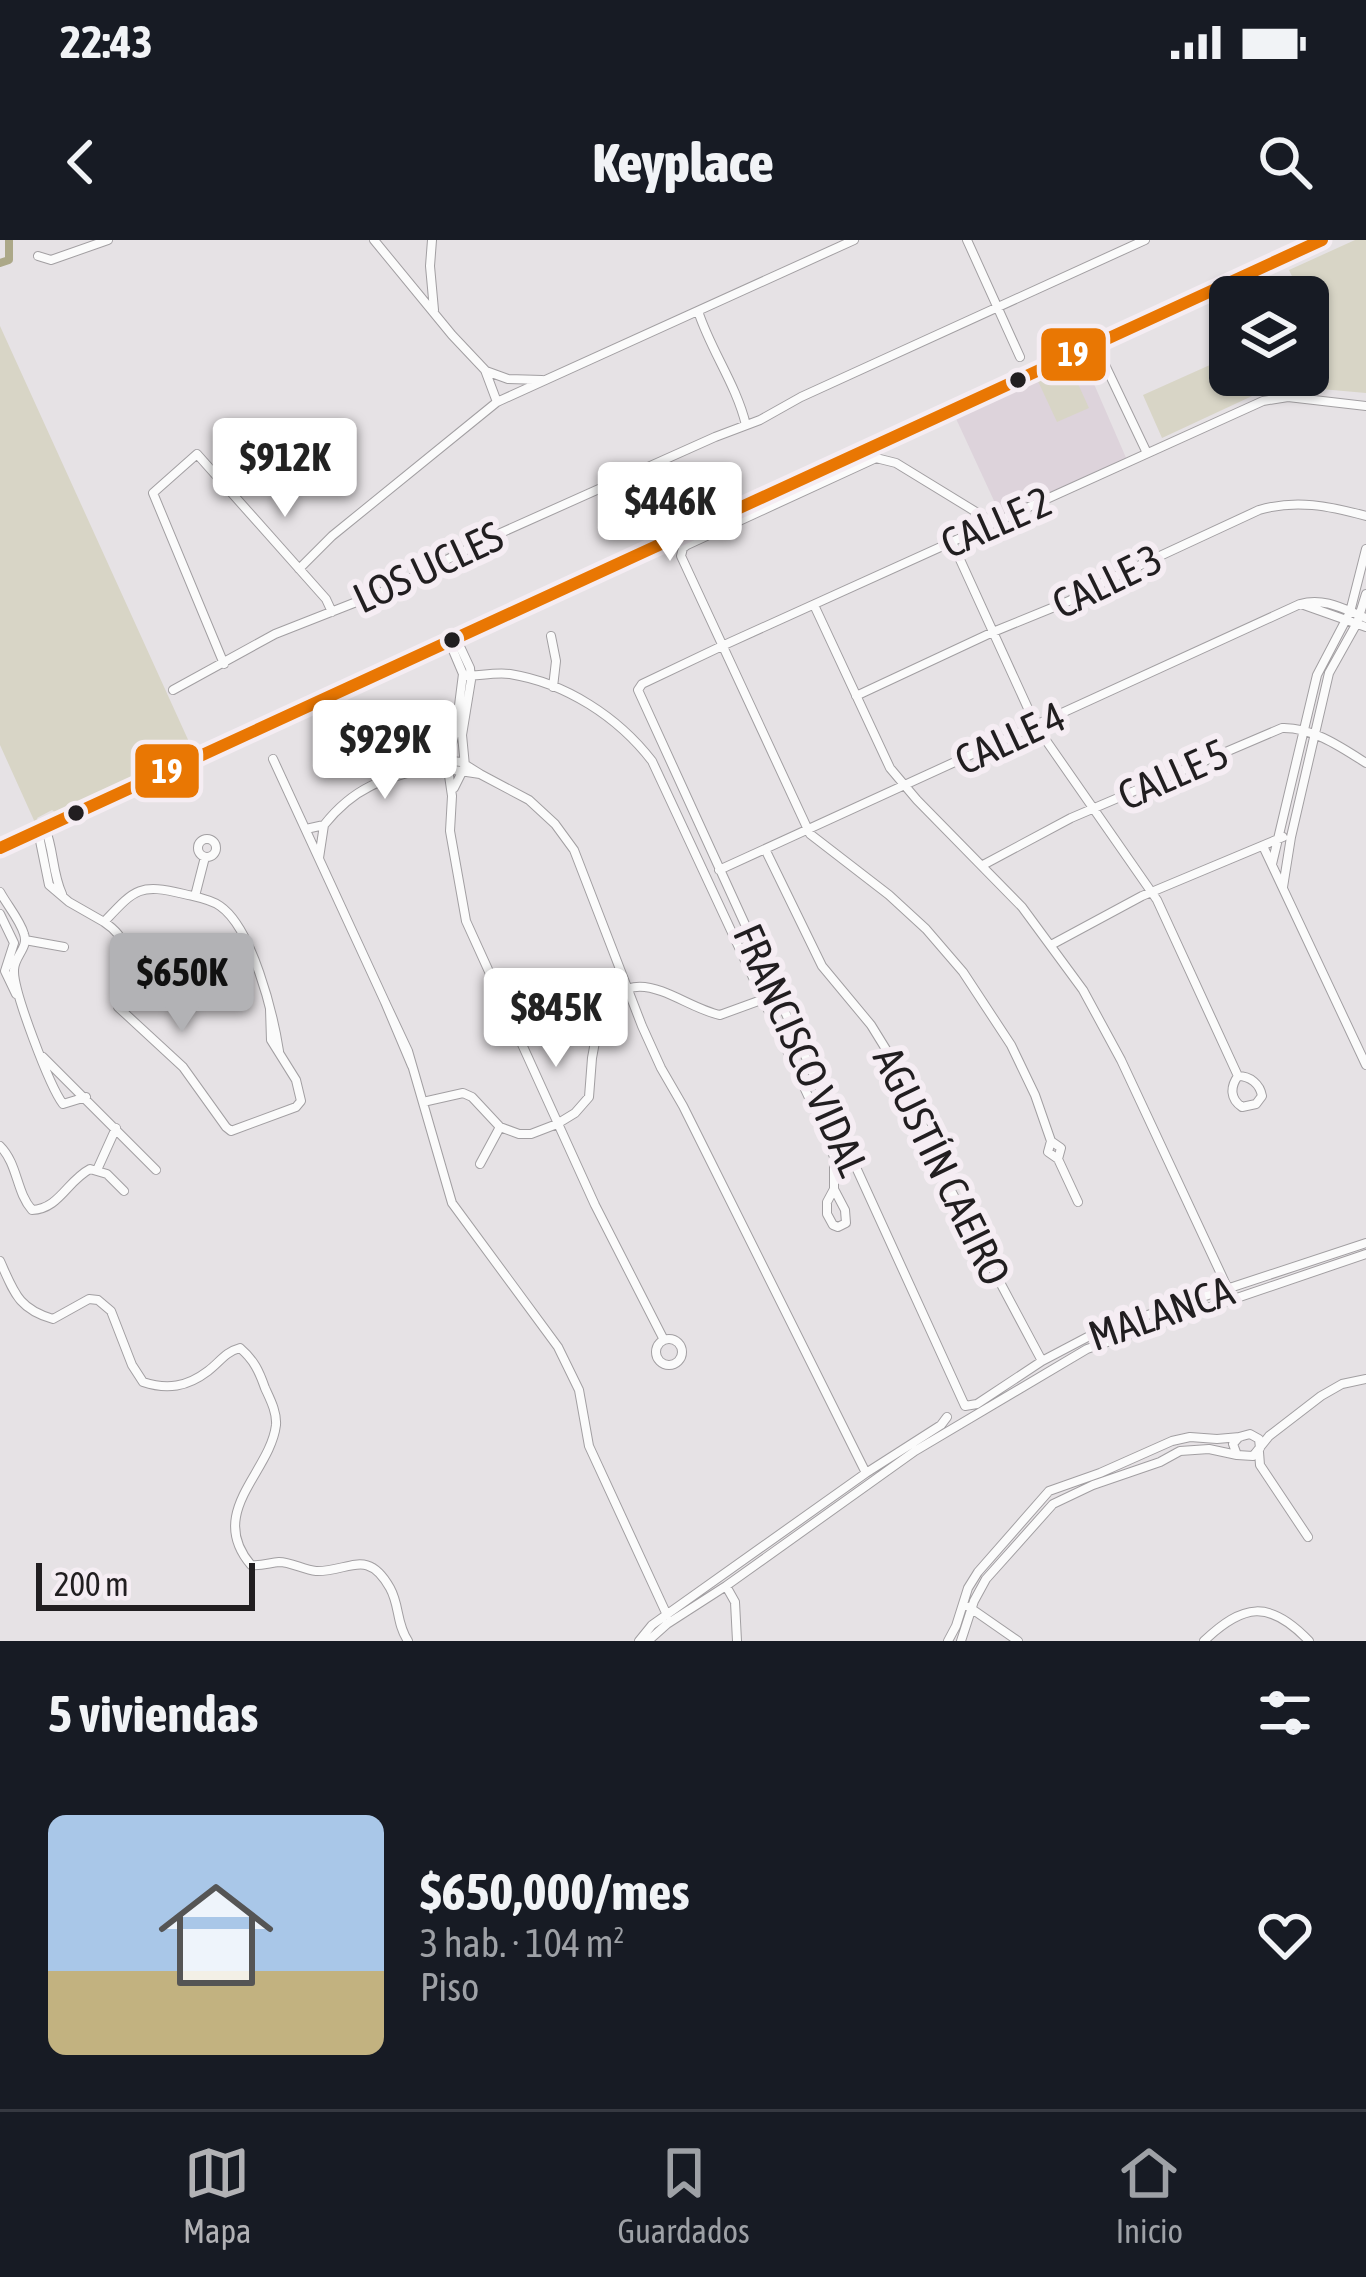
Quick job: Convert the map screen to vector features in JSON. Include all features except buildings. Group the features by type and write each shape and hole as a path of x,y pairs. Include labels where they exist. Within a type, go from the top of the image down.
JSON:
{"main road":[{"path":"0,848 1322,240"}],"street":[{"path":"38,256 51,260 108,240"},
{"path":"374,240 485,370 496,402"},
{"path":"432,240 435,315"},
{"path":"299,569 332,536 496,402 854,240"},
{"path":"967,240 1020,357"},
{"name":"LOS UCLES","path":"172,690 275,634 410,579 485,540 1145,240"},
{"path":"698,311 707,339 737,394 746,425"},
{"path":"1094,344 1147,453"},
{"path":"485,370 508,379 547,379"},
{"name":"CALLE 2","path":"638,690 722,646 1270,398 1366,406"},
{"path":"224,664 153,494 197,454 326,599 332,612"},
{"path":"994,523 896,463 876,458 687,545 681,552 806,829 906,910 963,972 1011,1046 1051,1141 1061,1148 1058,1159 1078,1202"},
{"name":"CALLE 3","path":"856,696 1069,602 1258,510 1318,505 1366,516"},
{"path":"952,542 1036,726 1152,892 1238,1076"},
{"path":"1358,619 1366,549"},
{"path":"1283,886 1286,837 1319,669 1358,619 1366,594"},
{"name":"CALLE 4","path":"719,870 1300,604 1325,602 1358,619"},
{"path":"814,605 886,761 905,787 983,865 1083,990 1228,1289"},
{"path":"551,636 556,661 553,687"},
{"path":"452,796 463,769 467,676 453,639"},
{"path":"467,676 509,674 581,699 606,715 652,760 831,1147 834,1189"},
{"path":"467,676 447,765 450,831 468,927 557,1124 664,1340"},
{"name":"FRANCISCO VIDAL","path":"638,690 952,1382 968,1407"},
{"name":"CALLE 5","path":"983,865 1054,826 1273,730 1287,727 1310,732"},
{"path":"1310,732 1366,763"},
{"path":"273,759 412,1066 455,1208 552,1337 580,1390 589,1446 667,1615"},
{"path":"305,829 324,825 372,784 401,772 457,761 463,769 523,796 555,824 569,842 661,1068 866,1473"},
{"path":"319,860 324,825"},
{"path":"42,830 46,881 121,935 126,955 115,995 118,1007 194,1079 228,1130 299,1105 299,1085 279,1051 262,980 234,921 216,904 156,887 127,897 104,922"},
{"path":"1051,945 1152,892 1286,837"},
{"path":"1272,864 1286,837"},
{"path":"1263,846 1366,1065"},
{"name":"AGUSTÍN CAEIRO","path":"765,849 819,961 871,1025 900,1072 946,1183 1042,1361"},
{"path":"195,897 205,857"},
{"path":"1,898 26,940 64,947"},
{"path":"0,914 14,944 6,976 61,1102 86,1097"},
{"path":"22,1004 14,967 26,940"},
{"path":"423,1102 463,1093 472,1096 500,1127 528,1134 557,1124 587,1101 600,1015 629,988 662,989 720,1016 764,998"},
{"path":"42,1056 156,1170"},
{"path":"1238,1076 1258,1085 1262,1096 1256,1104 1245,1107 1235,1100 1232,1088 1238,1076"},
{"path":"480,1164 500,1127"},
{"path":"98,1170 116,1128"},
{"path":"0,1146 10,1156 32,1210 49,1207 90,1169 106,1174 124,1192"},
{"name":"MALANCA","path":"968,1407 1099,1331 1366,1243"},
{"path":"648,1641 930,1441 1095,1346 1366,1254"},
{"path":"0,1261 14,1292 37,1314 53,1319 89,1299 98,1300 111,1311 120,1340 143,1382 168,1389 184,1384 240,1348 254,1360 276,1417 267,1451 238,1507 241,1553 251,1565 266,1567 281,1562 314,1571 366,1564 392,1589 398,1624 408,1641"},
{"path":"948,1641 986,1579 1057,1502 1180,1450 1201,1448 1253,1456 1276,1430 1332,1388 1366,1378"},
{"path":"639,1641 648,1628 941,1425 946,1417"},
{"path":"961,1641 968,1588 1049,1491 1164,1443 1276,1430"},
{"path":"1266,1475 1240,1456 1233,1444 1245,1436 1259,1439 1260,1465 1308,1537"},
{"path":"1031,1512 1041,1519"},
{"path":"726,1586 735,1601 737,1641"},
{"path":"968,1607 1018,1641"},
{"path":"1204,1641 1239,1613 1253,1610 1284,1619 1309,1641"}],"shaded area":[{"path":"1355,240 1366,240 1366,393 1329,390 1329,276 1292,276 1289,270"},
{"path":"0,326 195,755 62,817 52,810 37,818 41,826 37,827 0,745"},
{"path":"1081,354 1127,460 1002,518 952,410"},
{"path":"1069,364 1089,408 1057,422 1037,379"},
{"path":"1209,365 1209,396 1252,396 1162,438 1143,395"}],"waterway":[{"path":"0,263 9,260 9,240"}],"transit line":[{"name":"19","path":"0,848 1322,240"}]}
